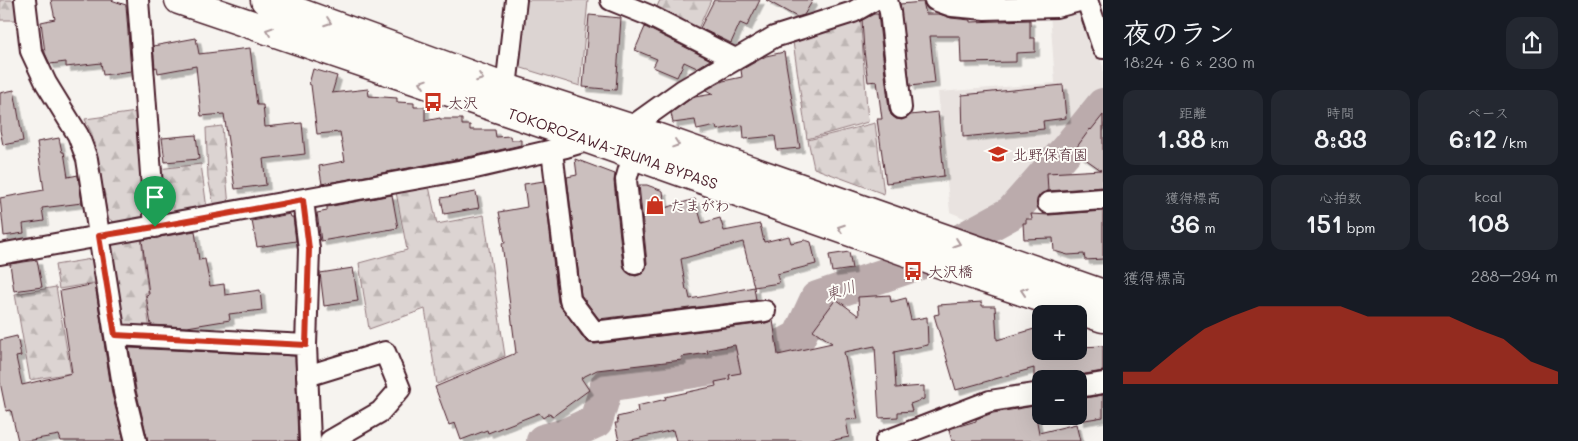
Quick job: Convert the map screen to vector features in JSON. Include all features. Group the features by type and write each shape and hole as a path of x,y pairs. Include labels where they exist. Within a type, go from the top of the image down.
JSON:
{"highway":[{"name":"TOKOROZAWA-IRUMA BYPASS","path":"179,0 633,154 955,269 1103,318"},
{"name":"TOKOROZAWA-IRUMA BYPASS","path":"265,0 506,88 630,128 1103,294"}],"street":[{"path":"25,0 32,51 46,82 78,135 87,159 124,392 136,441"},
{"path":"138,0 155,227"},
{"path":"506,88 516,0"},
{"path":"611,0 651,8 735,59"},
{"path":"0,254 475,168 552,151 591,140 630,128 683,90 774,37 853,12 874,0"},
{"path":"887,0 890,12 900,108"},
{"path":"935,0 952,6 985,9 1056,7 1085,0 1103,48"},
{"path":"552,151 570,300 594,332 765,311"},
{"path":"633,154 626,180 635,264"},
{"path":"1048,203 1103,199"},
{"path":"303,200 309,249 306,345 310,441"},
{"path":"115,335 306,345"},
{"path":"307,376 385,352 400,389 380,412 330,441"},
{"path":"1087,386 1103,383"},
{"path":"886,441 990,401 1032,394"}],"shaded area":[{"name":"北野保育園","path":"1084,6 1103,67 1103,95 998,215 983,226 950,212 938,92 1055,83 1050,13"}],"green space":[{"path":"0,0 16,0 18,18 16,20 0,20"},
{"path":"520,0 588,0 580,86 512,65"},
{"path":"660,0 711,0 697,31 655,11"},
{"path":"860,13 868,122 807,139 792,35"},
{"path":"144,111 148,219 118,225 108,218 95,143 85,119"},
{"path":"875,123 884,194 814,168 808,140"},
{"path":"222,126 229,207 214,206 208,178 206,128"},
{"path":"201,164 207,209 165,217 162,212 158,169"},
{"path":"429,186 437,224 484,215 505,356 437,384 425,309 369,329 359,263 407,250 396,192"},
{"path":"141,238 148,293 145,293 150,331 125,330 118,324 107,245 111,241"},
{"path":"97,258 100,282 59,289 55,265"},
{"path":"56,287 71,373 30,380 15,294"}],"building":[{"path":"51,0 111,0 126,5 131,71 103,75 101,63 66,67 66,62 50,64 45,53 41,22 55,19"},
{"path":"714,0 760,0 747,26 740,23 731,43 700,28"},
{"path":"766,0 813,0 804,15 797,17"},
{"path":"923,2 926,14 939,14 951,18 970,20 970,22 1030,20 1030,38 1035,38 1035,52 1016,53 1016,62 961,63 960,36 930,36 935,83 910,86 900,4"},
{"path":"878,14 891,115 896,119 902,120 910,115 938,112 944,176 886,183 877,119 882,119 877,81 868,82 864,51 862,20"},
{"path":"589,15 621,18 616,90 583,87"},
{"path":"645,27 711,60 697,68 684,62 677,77 653,67 657,59 635,50"},
{"path":"196,38 199,54 250,48 257,105 263,105 265,127 302,123 305,154 263,159 266,185 235,189 224,114 201,116 196,66 158,73 157,67 155,68 153,46"},
{"path":"784,52 800,148 777,150 775,136 744,139 743,125 717,130 716,126 697,130 695,120 673,123 671,113 689,100 713,94 706,90 723,81 742,77 741,70 766,56"},
{"path":"313,69 337,76 332,93 368,89 369,96 397,98 397,102 414,103 414,107 425,107 425,121 440,118 462,119 462,125 470,125 470,130 495,130 496,137 510,136 511,140 521,140 521,145 473,156 322,184 319,166 345,161 340,132 317,134 311,85 309,84"},
{"name":"北野保育園","path":"1063,85 1066,118 1043,121 1044,129 963,137 962,95"},
{"path":"14,90 23,141 3,145 0,130 0,93"},
{"path":"1103,115 1103,187 1048,191 1047,173 1101,170 1074,151"},
{"path":"196,135 199,159 165,162 162,138"},
{"path":"59,138 62,152 64,152 68,177 78,175 82,203 42,208 44,221 23,224 24,233 4,236 0,198 44,190 37,142"},
{"path":"575,159 615,174 614,181 623,265 631,275 642,274 647,263 639,185 647,185 663,191 665,208 695,199 702,223 720,218 724,231 760,224 764,242 789,236 791,243 805,240 811,242 816,264 777,274 779,283 754,287 756,300 599,319 581,295 567,177 577,175","holes":["743,242 754,287 690,299 688,290 686,290 681,259"]},
{"path":"544,181 558,302 584,339 589,343 595,344 766,323 773,320 778,355 832,343 813,330 836,299 859,316 858,297 890,295 891,302 906,298 911,320 927,317 928,345 894,352 896,388 924,386 924,399 910,404 912,411 898,412 898,417 879,418 875,346 844,352 858,419 846,420 849,437 829,441 676,441 673,430 628,441 619,441 615,423 618,423 617,417 638,412 637,406 666,399 665,397 716,386 715,382 730,379 729,375 741,373 735,345 707,350 708,353 681,357 682,360 597,370 581,378 589,390 552,417 550,413 543,418 539,413 488,433 487,430 461,440 455,423 449,425 435,387 516,353 502,243 505,243 499,212 527,207 524,184"},
{"path":"476,192 479,208 444,214 441,198"},
{"path":"392,195 398,228 321,241 317,213 327,211 327,207"},
{"path":"1103,211 1103,259 1085,260 1084,254 1068,255 1054,251 1053,238 1024,239 1023,223 1026,223 1026,219 1032,219 1031,214 1049,215"},
{"path":"290,214 293,217 296,241 257,247 252,221"},
{"path":"195,231 199,260 205,259 210,286 224,284 225,295 260,290 262,310 229,314 230,320 187,327 151,325 146,295 149,294 142,240"},
{"path":"849,252 852,269 832,272 829,255"},
{"path":"37,260 42,287 14,291 10,264"},
{"path":"353,268 358,301 324,306 320,273"},
{"path":"95,284 112,394 124,441 61,441 59,435 18,441 11,410 6,411 0,382 0,340 17,336 21,356 16,357 22,385 72,373 60,291"},
{"path":"982,302 982,306 995,306 997,340 1032,330 1032,360 1087,360 1087,347 1103,346 1103,371 1087,374 1087,370 1034,370 1034,368 956,390 934,315 939,314 938,305"},
{"path":"129,348 295,356 298,441 148,441 136,390"},
{"path":"1103,395 1103,417 1087,420 1087,398"},
{"path":"1032,406 1032,425 1038,425 1039,433 1076,425 1080,441 952,441 949,429 976,421 976,419 993,413"}],"waterway":[{"name":"東川","path":"543,441 566,435 596,421 607,385 713,368 786,344 799,337 817,298 920,263 1011,213 1103,105"}],"place":[{"name":"大沢","path":"433,102"},
{"name":"北野保育園","path":"998,154"},
{"name":"たまがわ","path":"655,205"},
{"name":"大沢橋","path":"913,271"}],"route":[{"path":"303,200 309,249 306,345 115,335 99,236 155,227 303,200"}]}
